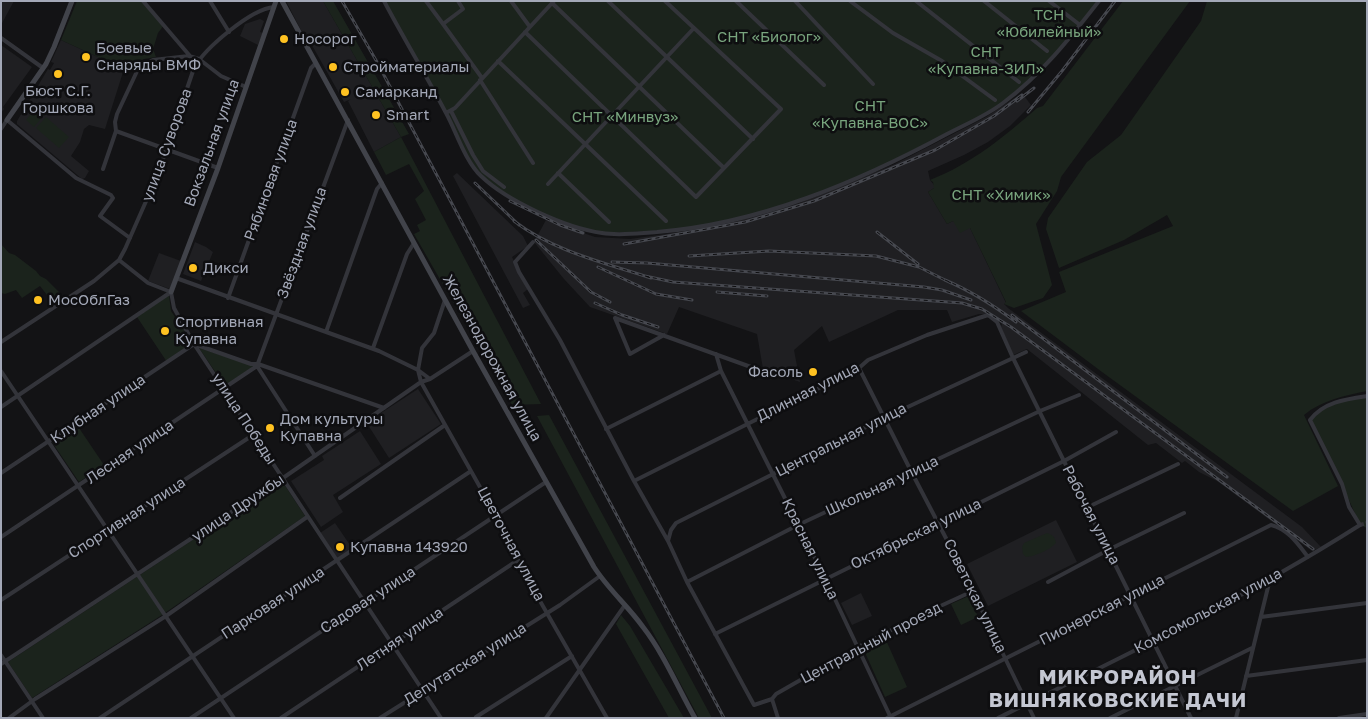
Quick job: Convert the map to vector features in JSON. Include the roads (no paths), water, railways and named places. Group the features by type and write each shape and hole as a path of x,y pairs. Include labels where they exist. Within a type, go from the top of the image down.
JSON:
{"main road":[{"path":"7,120 53,51 72,1"},
{"name":"Железнодорожная улица","path":"282,1 473,351 600,576 651,638 695,718"},
{"name":"Вокзальная улица","path":"171,292 218,168 275,4"}],"street":[{"path":"143,1 189,56"},
{"path":"210,1 229,32"},
{"path":"384,1 479,175 501,192 538,212 580,228 604,234 674,230 713,224 762,212 832,188 900,160 1001,105 1023,88 1049,62 1099,1"},
{"path":"426,1 481,79 533,163"},
{"path":"443,24 463,9 458,1"},
{"path":"511,1 530,27"},
{"path":"608,1 752,138"},
{"path":"525,32 696,197 781,109 665,1"},
{"path":"736,1 824,85"},
{"path":"795,1 873,84"},
{"path":"850,1 892,33 942,61 995,100"},
{"path":"916,1 1018,82"},
{"path":"984,1 1047,51"},
{"path":"1049,1 1080,25"},
{"path":"446,113 451,111 553,2 724,168"},
{"name":"улица Суворова","path":"119,260 158,174 194,68 199,59 212,45 229,32 255,14 275,4"},
{"path":"548,184 694,28"},
{"path":"1,38 43,68"},
{"path":"103,169 116,131 115,122 117,114 139,66 153,60 189,56 199,59 221,76 246,87"},
{"path":"498,61 666,221"},
{"name":"Рябиновая улица","path":"228,298 311,68 315,64"},
{"path":"451,111 483,171 504,187"},
{"path":"1,129 7,120 76,178 112,195 113,198 100,216 130,238"},
{"name":"Звёздная улица","path":"258,365 348,120"},
{"path":"116,131 218,168"},
{"path":"558,173 609,222"},
{"path":"326,332 377,188 382,183"},
{"path":"533,242 514,262 560,340 754,705 772,698 778,718"},
{"path":"373,348 407,254 414,243"},
{"path":"1,342 94,281 119,260 148,283 171,292"},
{"path":"176,278 373,348 397,358 430,379"},
{"path":"1,407 171,292"},
{"name":"улица Победы","path":"171,292 174,308 194,344 307,517 424,690 440,718"},
{"path":"418,370 422,348 434,333 445,300"},
{"name":"Рабочая улица","path":"988,315 997,322 1086,508 1191,718"},
{"name":"Длинная улица","path":"634,481 859,368 868,360 927,334 988,315"},
{"path":"664,335 630,354 615,318 648,329 762,371"},
{"path":"194,344 384,408"},
{"name":"Клубная улица","path":"1,473 194,344"},
{"name":"улица Дружбы","path":"3,662 283,478 421,382 430,379 473,351"},
{"name":"Центральная улица","path":"668,541 671,530 676,524 884,418 1026,352"},
{"name":"Красная улица","path":"716,354 721,371 825,578 890,717"},
{"path":"258,365 315,456"},
{"name":"Лесная улица","path":"1,537 258,365"},
{"name":"Советская улица","path":"859,368 939,523 1034,718"},
{"name":"Цветочная улица","path":"418,370 421,382 547,613 607,718"},
{"path":"1,371 234,718"},
{"path":"606,429 721,371"},
{"path":"807,387 810,391"},
{"name":"Школьная улица","path":"687,582 798,525 912,473 1040,411 1079,395"},
{"name":"Комсомольская улица","path":"998,718 1152,642 1270,579 1360,525 1349,507 1342,484 1310,420 1316,411 1342,400 1367,396"},
{"path":"340,498 445,425"},
{"name":"Октябрьская улица","path":"715,634 1064,461 1116,432"},
{"name":"Спортивная улица","path":"1,600 253,435"},
{"path":"1086,508 1178,464"},
{"name":"Парковая улица","path":"100,718 471,471"},
{"name":"Садовая улица","path":"191,718 546,482"},
{"path":"1048,582 1108,550 1184,514"},
{"path":"9,718 32,701 166,616 307,517"},
{"name":"Пионерская улица","path":"890,717 1271,525 1278,527 1294,538 1308,557"},
{"name":"Летняя улица","path":"281,718 518,560"},
{"name":"Депутатская улица","path":"380,718 547,613 600,576"},
{"path":"1236,718 1270,579"},
{"name":"Центральный проезд","path":"772,698 858,648 923,614 973,591"},
{"path":"1261,617 1367,603"},
{"path":"546,718 625,606"},
{"path":"1110,718 1252,648"},
{"path":"1,655 3,662 43,718"},
{"path":"476,717 572,656"},
{"path":"1246,676 1367,660"},
{"path":"1339,718 1367,714"}],"tunnel":[{"path":"1360,525 1367,523"}],"railway":[{"path":"342,1 377,62 724,718"},
{"path":"1028,112 1115,1"},
{"path":"1017,101 1034,88"},
{"path":"624,244 745,222 814,201 935,150 994,116 1022,95"},
{"path":"475,183 519,225"},
{"path":"510,201 560,225 583,233"},
{"path":"514,221 562,248 651,278"},
{"path":"877,232 918,264"},
{"path":"536,240 591,292 610,302"},
{"path":"689,256 769,251 876,256 919,267 951,283"},
{"path":"612,262 647,263 924,287 942,290 971,300"},
{"path":"598,267 656,294 692,300"},
{"path":"645,276 673,282 962,303 982,309 1011,327 1313,549"},
{"path":"945,280 982,299 1016,322"},
{"path":"717,292 767,296"},
{"path":"595,303 622,315 658,327"},
{"path":"1012,315 1227,477"}],"place":[{"name":"Носорог","path":"284,39"},
{"name":"Боевые Снаряды ВМФ","path":"86,57"},
{"name":"Стройматериалы","path":"333,67"},
{"name":"Бюст С.Г. Горшкова","path":"58,74"},
{"name":"Самарканд","path":"345,92"},
{"name":"Smart","path":"376,115"},
{"name":"Дикси","path":"193,268"},
{"name":"МосОблГаз","path":"38,300"},
{"name":"Спортивная Купавна","path":"165,331"},
{"name":"Фасоль","path":"813,372"},
{"name":"Дом культуры Купавна","path":"270,428"},
{"name":"Купавна 143920","path":"340,547"}],"district":[{"name":"МИКРОРАЙОН ВИШНЯКОВСКИЕ ДАЧИ","path":"1118,690"}],"park label":[{"name":"ТСН «Юбилейный»","path":"1049,24"},
{"name":"СНТ «Биолог»","path":"769,37"},
{"name":"СНТ «Купавна-ЗИЛ»","path":"986,60"},
{"name":"СНТ «Купавна-ВОС»","path":"870,114"},
{"name":"СНТ «Минвуз»","path":"625,117"},
{"name":"СНТ «Химик»","path":"1001,195"}]}
